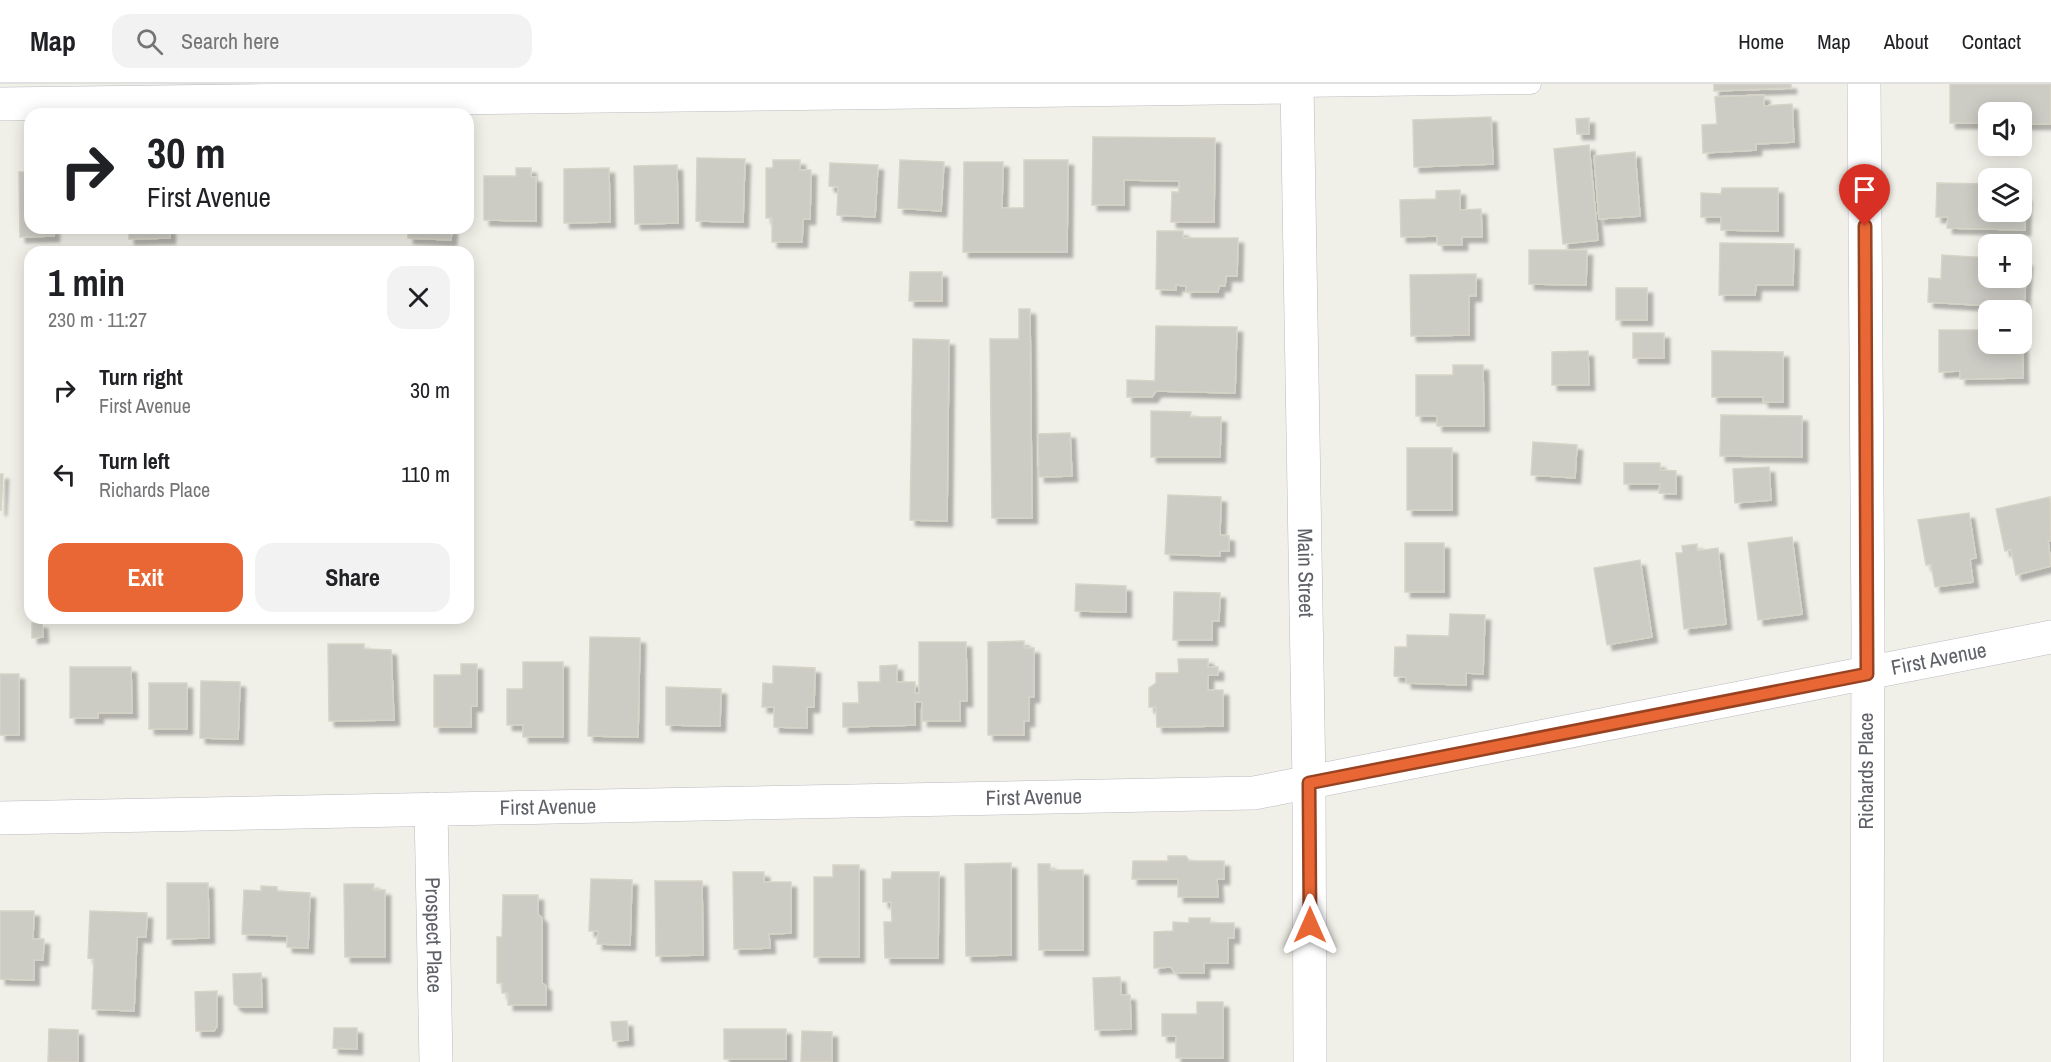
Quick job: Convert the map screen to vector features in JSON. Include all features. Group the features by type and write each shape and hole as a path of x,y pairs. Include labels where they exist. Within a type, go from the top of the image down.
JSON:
{"street":[{"name":"Richards Place","path":"1864,84 1867,1062"},
{"path":"0,104 1297,86"},
{"name":"Main Street","path":"1297,86 1309,783 1310,1062"},
{"name":"First Avenue","path":"0,818 1254,792 2051,637"},
{"name":"Prospect Place","path":"431,808 436,1062"}],"lane":[{"path":"1297,86 1530,84"}],"building":[{"path":"1714,84 1791,84 1791,88 1714,91"},
{"path":"1950,84 2051,84 2051,124 2032,124 2032,102 1978,102 1978,123 1950,123"},
{"path":"1764,95 1764,106 1792,104 1794,142 1756,144 1756,150 1703,153 1702,125 1717,124 1715,97"},
{"path":"1491,117 1493,164 1414,167 1413,120"},
{"path":"1589,118 1589,134 1577,134 1576,119"},
{"path":"1093,137 1215,138 1214,222 1171,222 1172,192 1179,192 1179,181 1124,180 1124,205 1092,205"},
{"path":"1589,145 1598,240 1563,244 1554,149"},
{"path":"1635,152 1640,216 1599,219 1594,156"},
{"path":"697,158 745,159 743,222 696,221"},
{"path":"773,160 800,160 800,170 811,170 810,219 803,219 802,242 772,242 772,218 766,218 766,168 773,168"},
{"path":"900,160 944,162 941,211 898,208"},
{"path":"1024,160 1068,160 1067,252 963,252 964,162 1003,162 1002,208 1024,208"},
{"path":"830,163 878,165 875,217 837,215 838,187 829,186"},
{"path":"677,165 678,223 635,224 634,166"},
{"path":"516,168 531,168 531,177 536,177 536,221 484,220 484,176 516,176"},
{"path":"609,168 610,222 564,223 564,169"},
{"path":"19,172 24,172 24,234 54,234 54,236 20,237"},
{"path":"1937,183 1978,184 1978,222 2025,222 2025,230 1947,228 1948,217 1936,217"},
{"path":"1722,188 1778,188 1778,231 1721,230 1721,217 1701,217 1701,193 1721,194"},
{"path":"1460,190 1460,210 1481,209 1482,237 1462,237 1462,245 1438,245 1437,236 1401,237 1400,200 1436,199 1436,191"},
{"path":"1157,231 1183,231 1183,238 1238,238 1237,276 1226,276 1225,286 1219,286 1218,292 1186,292 1186,286 1176,285 1176,290 1156,289"},
{"path":"129,234 170,234 170,238 129,239"},
{"path":"408,234 452,234 451,240 408,238"},
{"path":"1720,243 1794,244 1793,285 1756,285 1755,295 1719,295"},
{"path":"1529,250 1587,250 1586,285 1529,284"},
{"path":"1942,255 1978,257 1978,288 2025,288 2025,300 1978,300 1978,305 1928,302 1929,278 1941,279"},
{"path":"910,272 942,272 942,301 909,301"},
{"path":"1476,274 1476,296 1469,296 1469,335 1411,336 1410,275"},
{"path":"1616,288 1647,288 1647,320 1616,320"},
{"path":"1019,309 1030,309 1032,518 992,518 990,339 1019,339"},
{"path":"1156,326 1237,327 1235,393 1156,391 1152,397 1127,397 1127,380 1155,381"},
{"path":"1939,330 1978,330 1978,354 2023,354 2023,378 1960,379 1960,371 1939,372"},
{"path":"1633,333 1664,333 1664,358 1633,358"},
{"path":"913,339 949,340 947,521 910,520"},
{"path":"1588,351 1589,385 1552,385 1552,352"},
{"path":"1712,351 1783,352 1783,402 1763,402 1763,397 1712,397"},
{"path":"1453,365 1483,365 1484,426 1437,426 1437,416 1416,416 1416,375 1453,375"},
{"path":"1151,411 1191,412 1190,417 1221,417 1220,457 1151,457"},
{"path":"1721,415 1802,416 1802,457 1720,456"},
{"path":"1070,433 1072,476 1039,477 1038,434"},
{"path":"1533,442 1577,445 1575,478 1531,475"},
{"path":"1407,448 1452,448 1452,510 1407,510"},
{"path":"1624,463 1660,463 1660,470 1676,471 1676,494 1659,493 1660,484 1624,484"},
{"path":"1769,467 1771,500 1735,503 1733,469"},
{"path":"0,474 3,474 1,510 0,510"},
{"path":"1168,495 1221,497 1220,535 1229,536 1229,551 1220,551 1220,556 1165,554"},
{"path":"2050,497 2051,541 2048,541 2051,566 2016,575 2011,549 2005,551 1996,509"},
{"path":"1969,513 1976,558 1970,559 1973,582 1935,587 1931,564 1926,565 1918,520"},
{"path":"1792,537 1802,614 1758,620 1748,543"},
{"path":"1405,543 1444,543 1444,592 1405,592"},
{"path":"1697,544 1697,551 1718,548 1726,624 1684,629 1676,553 1683,553 1682,546"},
{"path":"1640,560 1652,637 1607,645 1594,568"},
{"path":"1076,584 1126,586 1126,612 1075,611"},
{"path":"1174,592 1220,593 1219,621 1212,621 1212,640 1173,640"},
{"path":"1450,614 1485,615 1483,674 1466,673 1466,685 1406,683 1406,677 1394,676 1395,647 1407,647 1407,635 1449,636"},
{"path":"32,624 42,624 43,637 32,638"},
{"path":"590,637 640,638 638,737 588,736"},
{"path":"1024,641 1024,648 1034,648 1034,697 1029,697 1029,721 1024,721 1024,735 988,735 988,642"},
{"path":"919,642 966,642 967,701 960,701 960,721 922,721 922,702 915,702 915,725 843,727 843,703 859,703 858,682 880,682 880,666 897,665 897,682 915,682 915,693 919,693"},
{"path":"328,644 364,644 364,649 391,650 394,720 329,721"},
{"path":"1178,659 1208,659 1208,667 1218,667 1218,675 1208,675 1208,690 1223,690 1223,726 1157,727 1156,707 1149,707 1149,688 1156,683 1156,673 1179,673"},
{"path":"523,662 563,662 563,737 523,737 523,725 507,725 507,689 523,689"},
{"path":"461,664 477,664 477,706 471,706 471,727 434,727 434,675 461,675"},
{"path":"773,666 815,668 814,707 807,707 807,728 774,727 774,707 762,707 763,683 773,684"},
{"path":"70,667 131,667 132,713 98,713 98,718 70,718"},
{"path":"0,674 19,674 19,735 0,735"},
{"path":"201,681 240,682 238,739 200,738"},
{"path":"149,683 187,683 187,729 149,729"},
{"path":"666,687 721,689 720,726 666,725"},
{"path":"1168,856 1186,856 1189,861 1224,861 1224,879 1217,879 1218,897 1178,897 1178,879 1132,879 1133,861 1168,861"},
{"path":"1011,863 1011,955 966,956 965,864"},
{"path":"1038,864 1050,864 1050,870 1083,870 1083,950 1039,950"},
{"path":"833,865 859,865 859,957 814,957 814,877 833,877"},
{"path":"733,872 764,872 764,882 791,882 791,933 769,934 770,948 734,949"},
{"path":"892,872 939,872 938,958 885,958 884,922 892,922 891,902 883,902 883,879 891,879"},
{"path":"591,879 632,880 630,945 597,944 598,931 589,931"},
{"path":"655,881 702,881 703,955 656,956"},
{"path":"167,883 208,883 209,938 167,939"},
{"path":"344,884 374,884 373,890 385,890 385,957 345,957"},
{"path":"261,886 277,887 277,891 310,893 308,948 287,947 287,936 242,934 244,890 261,891"},
{"path":"503,895 538,895 538,914 542,918 542,983 546,986 546,1005 508,1005 508,993 502,993 502,983 497,983 497,937 502,937"},
{"path":"0,911 34,911 33,939 44,939 43,960 34,960 34,980 0,979"},
{"path":"90,911 147,913 146,937 137,937 134,1011 92,1009 94,959 88,958"},
{"path":"1189,918 1210,918 1210,923 1234,923 1234,938 1228,938 1228,963 1204,963 1204,973 1175,973 1171,967 1154,968 1154,932 1173,931 1173,922 1189,923"},
{"path":"261,973 262,1007 239,1007 234,1004 233,974"},
{"path":"1120,977 1121,995 1130,995 1131,1029 1095,1030 1093,978"},
{"path":"217,991 217,1026 214,1031 196,1031 195,992"},
{"path":"1197,1002 1223,1002 1223,1058 1176,1058 1176,1036 1162,1036 1162,1014 1197,1014"},
{"path":"627,1021 628,1040 613,1041 611,1022"},
{"path":"334,1028 357,1028 357,1049 333,1048"},
{"path":"49,1029 78,1030 78,1062 48,1062"},
{"path":"724,1029 786,1029 786,1059 724,1059"},
{"path":"802,1031 832,1032 832,1062 801,1062"}],"route":[{"path":"1310,925 1309,783 1867,674 1865,226"}]}
